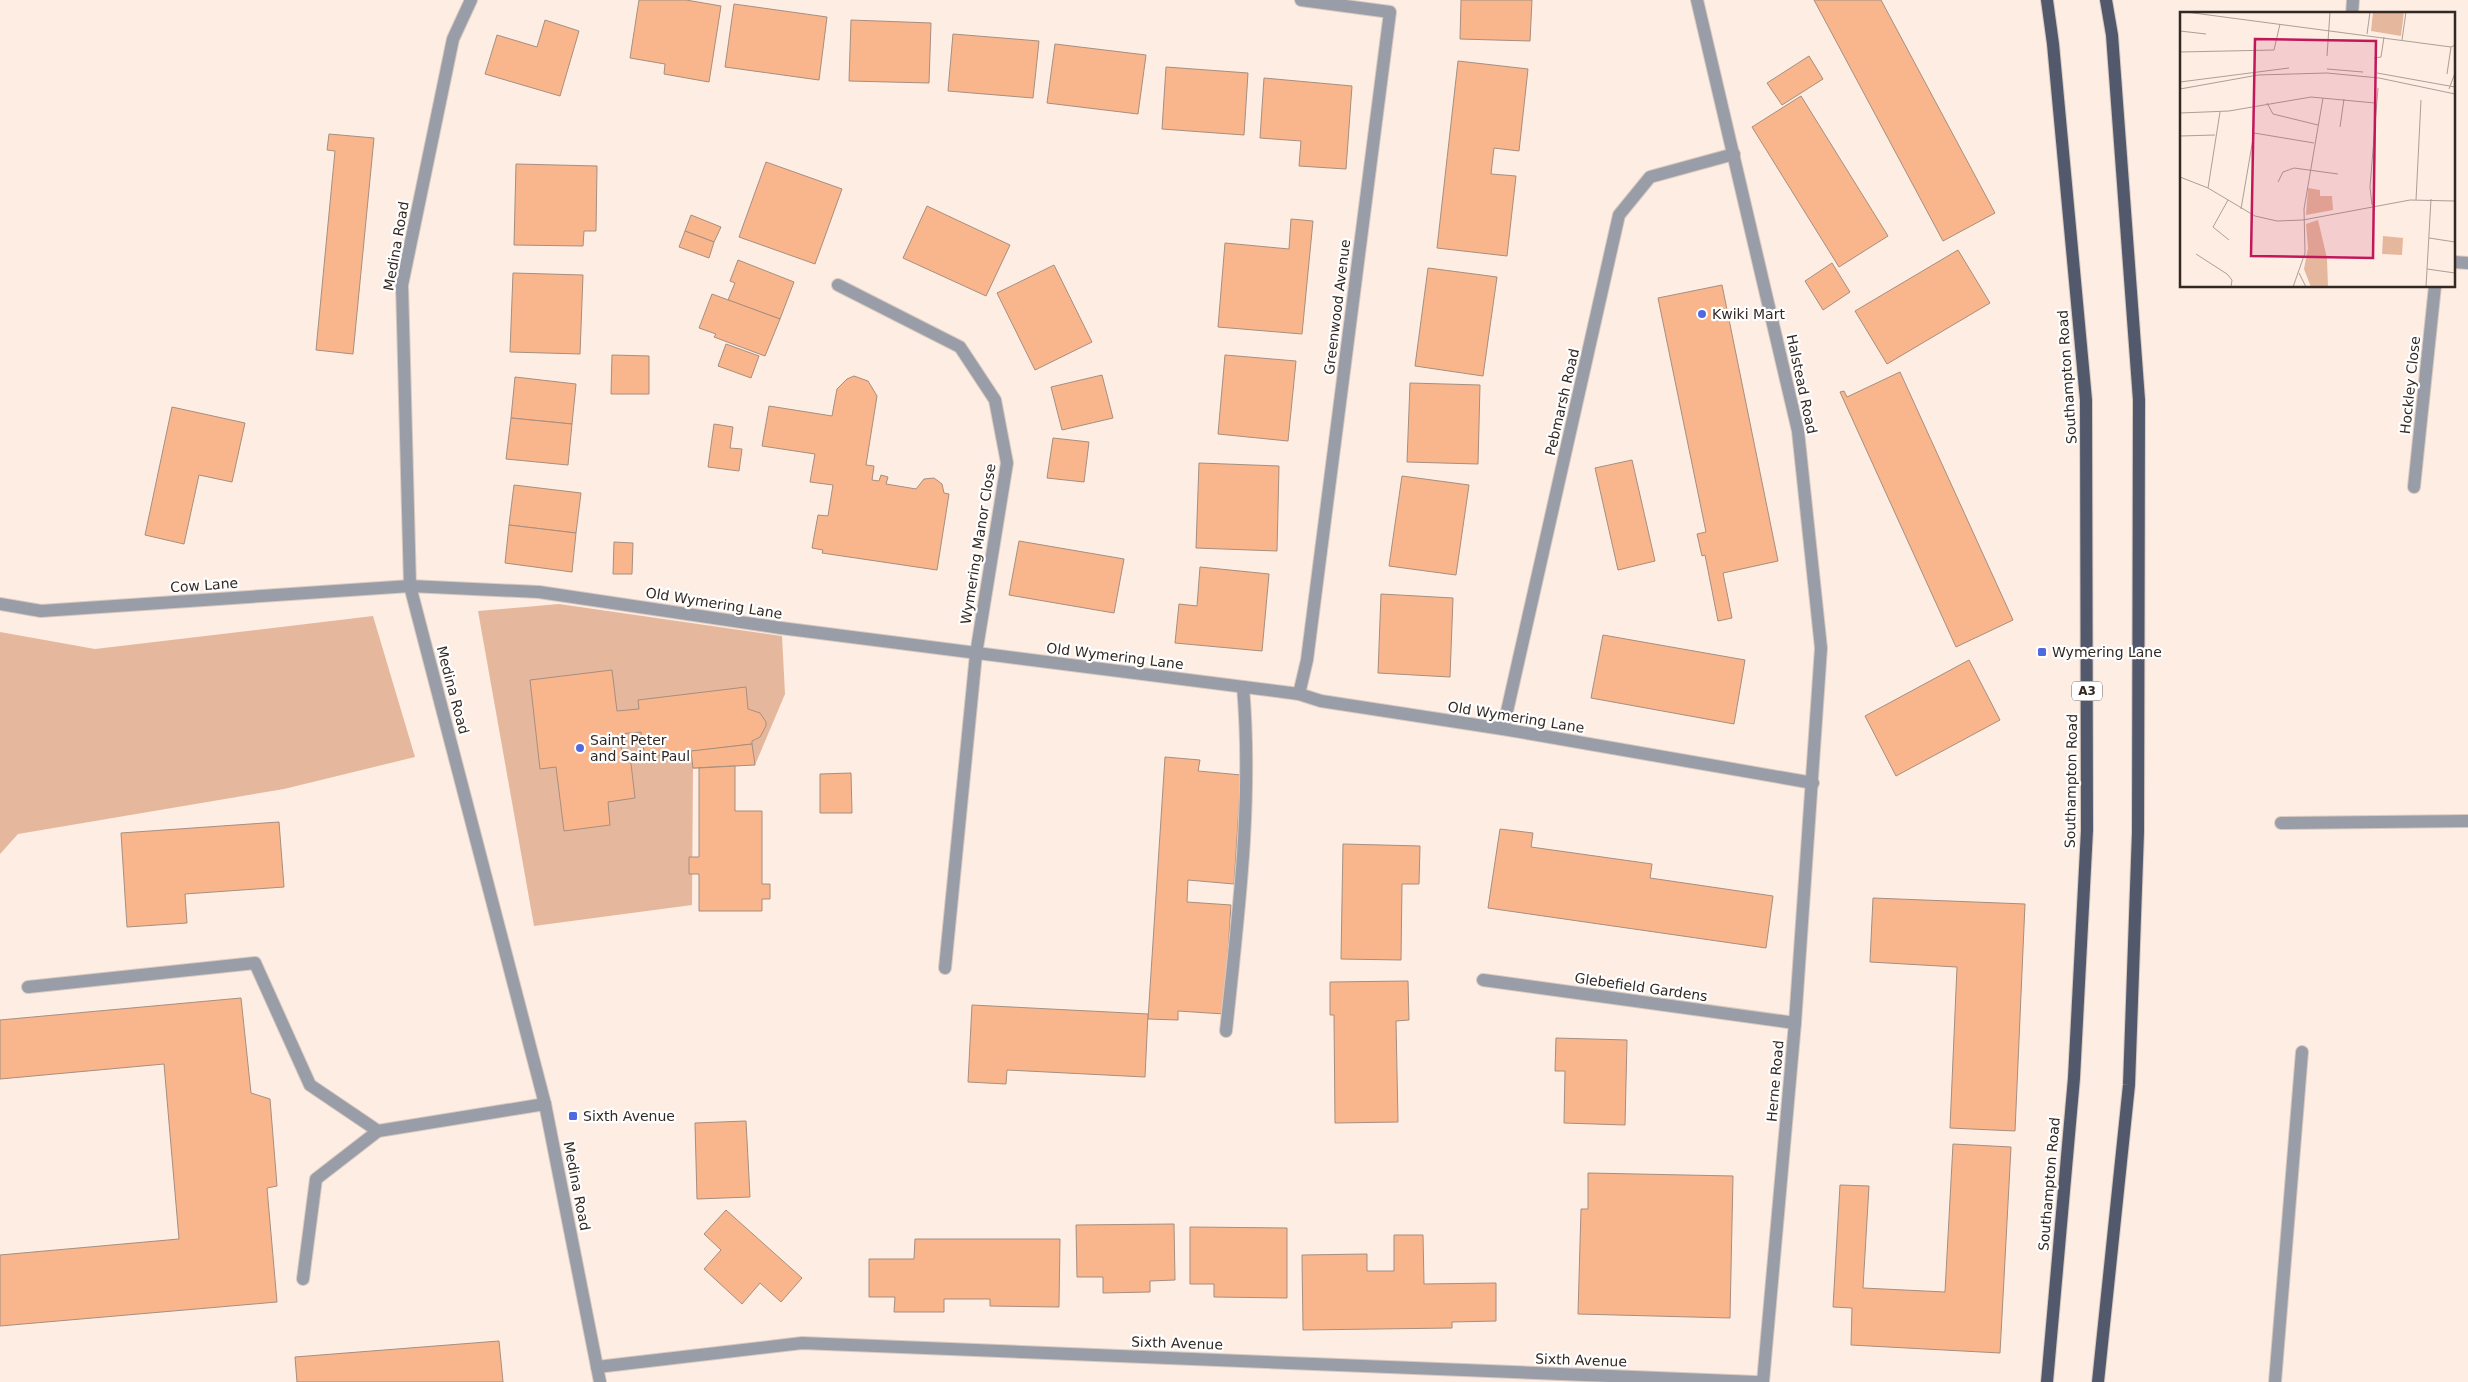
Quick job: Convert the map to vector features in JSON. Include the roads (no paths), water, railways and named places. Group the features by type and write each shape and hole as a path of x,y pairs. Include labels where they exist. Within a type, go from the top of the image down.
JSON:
{"main road":[{"name":"Southampton Road","path":"2047,0 2054,44 2086,400 2087,820 2074,1078 2047,1382"},
{"path":"2098,1382 2129,1085 2138,832 2139,400 2112,35 2106,0"}],"street":[{"name":"Medina Road","path":"471,0 453,39 402,285 410,586 545,1104 600,1382"},
{"name":"Greenwood Avenue","path":"1299,694 1307,660 1391,6 1301,0"},
{"name":"Halstead Road","path":"1697,0 1798,431 1821,648 1813,783"},
{"name":"Pebmarsh Road","path":"1503,730 1619,215 1650,177 1734,154"},
{"name":"Wymering Manor Close","path":"838,285 960,347 995,400 1007,463 976,654 945,968"},
{"name":"Hockley Close","path":"2414,487 2435,288"},
{"name":"Cow Lane","path":"0,604 41,611 410,586"},
{"name":"Old Wymering Lane","path":"410,586 539,592 781,628 1299,694 1321,701 1813,783"},
{"path":"1226,1031 1244,852 1246,726 1243,687"},
{"name":"Herne Road","path":"1764,1382 1796,1023 1813,783"},
{"path":"2281,823 2468,821"},
{"path":"28,987 255,963 310,1085 378,1131"},
{"name":"Glebefield Gardens","path":"1483,980 1796,1023"},
{"path":"2275,1382 2302,1052"},
{"path":"303,1279 316,1179 378,1131 545,1104"},
{"name":"Sixth Avenue","path":"597,1367 802,1343 1756,1382"}],"place":[{"name":"Kwiki Mart","path":"1702,314"},
{"name":"Wymering Lane","path":"2042,652"},
{"name":"Saint Peter and Saint Paul","path":"580,748"},
{"name":"Sixth Avenue","path":"573,1116"}]}
